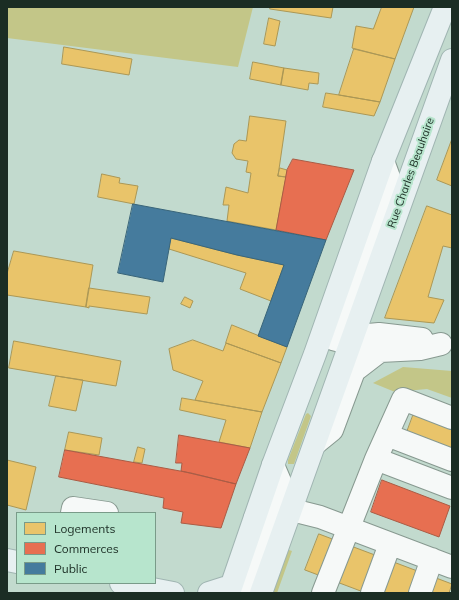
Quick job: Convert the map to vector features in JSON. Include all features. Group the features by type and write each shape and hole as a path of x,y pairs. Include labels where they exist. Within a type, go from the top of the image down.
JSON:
{"main road":[{"path":"261,593 273,514 273,465 315,354 383,161 445,7"},
{"name":"Rue Charles Beauhaire","path":"273,514 316,442 452,60"},
{"path":"209,593 237,591 273,514"},
{"path":"126,584 173,593"}],"street":[{"path":"315,354 333,339 390,180 383,161"},
{"path":"361,315 380,342"},
{"path":"333,339 380,342 419,338 447,345"},
{"path":"316,442 332,430 354,371 380,342"},
{"path":"323,593 376,459 403,399 452,418"},
{"path":"387,435 452,460"},
{"path":"376,459 452,488"},
{"path":"72,512 73,508 100,512"},
{"path":"273,514 349,529 442,563 420,593"},
{"path":"372,593 390,544"}],"green space":[{"path":"7,7 253,7 238,67 7,38"},
{"path":"403,367 452,371 452,398 427,389 395,392 373,383"},
{"path":"308,413 311,416 294,464 288,464 288,460 306,414"},
{"path":"286,549 292,551 277,593 270,593"}],"building: Logements":[{"path":"271,7 333,7 331,18 270,9"},
{"path":"382,7 414,7 395,59 352,48 356,26 373,29"},
{"path":"269,18 280,21 275,46 264,44"},
{"path":"64,47 132,59 129,75 62,64"},
{"path":"354,49 395,59 380,102 339,95"},
{"path":"253,62 284,68 281,85 250,79"},
{"path":"284,68 319,73 318,84 309,83 308,90 281,85"},
{"path":"326,93 380,102 374,116 323,107"},
{"path":"250,116 286,121 278,176 286,177 276,230 227,221 229,205 223,205 226,187 248,193 251,173 246,172 248,161 236,159 232,153 234,144 239,140 246,141"},
{"path":"452,139 452,186 437,180"},
{"path":"280,168 287,170 286,177 278,176"},
{"path":"102,174 120,178 119,183 138,186 134,204 98,197"},
{"path":"427,206 452,215 452,248 443,246 428,297 444,300 434,323 385,318"},
{"path":"171,238 284,265 271,301 240,289 246,273 169,249"},
{"path":"14,251 93,265 86,307 7,295 7,274"},
{"path":"89,288 150,297 147,314 89,306 89,308 86,307"},
{"path":"185,297 193,301 190,308 181,304"},
{"path":"232,325 287,347 281,363 226,343"},
{"path":"193,340 223,351 226,343 281,363 262,412 195,400 203,381 173,370 169,349"},
{"path":"14,341 121,361 116,386 9,368"},
{"path":"56,376 83,380 76,411 49,406"},
{"path":"182,398 262,412 250,448 219,442 226,420 180,410"},
{"path":"414,413 452,427 452,449 407,432"},
{"path":"69,432 102,438 99,455 65,450"},
{"path":"138,447 145,449 142,463 134,462"},
{"path":"7,460 36,467 26,510 7,505"},
{"path":"319,534 452,584 449,593 366,593 305,570"}],"building: Commerces":[{"path":"293,159 354,170 326,240 276,230 287,170"},
{"path":"179,435 250,448 236,484 181,471 182,463 176,463"},
{"path":"65,450 191,473 236,484 221,528 181,523 183,512 163,508 164,498 59,477"},
{"path":"382,480 450,506 439,537 371,512"}],"building: Public":[{"path":"133,204 326,240 287,347 258,336 284,265 171,238 163,282 118,273"}]}
